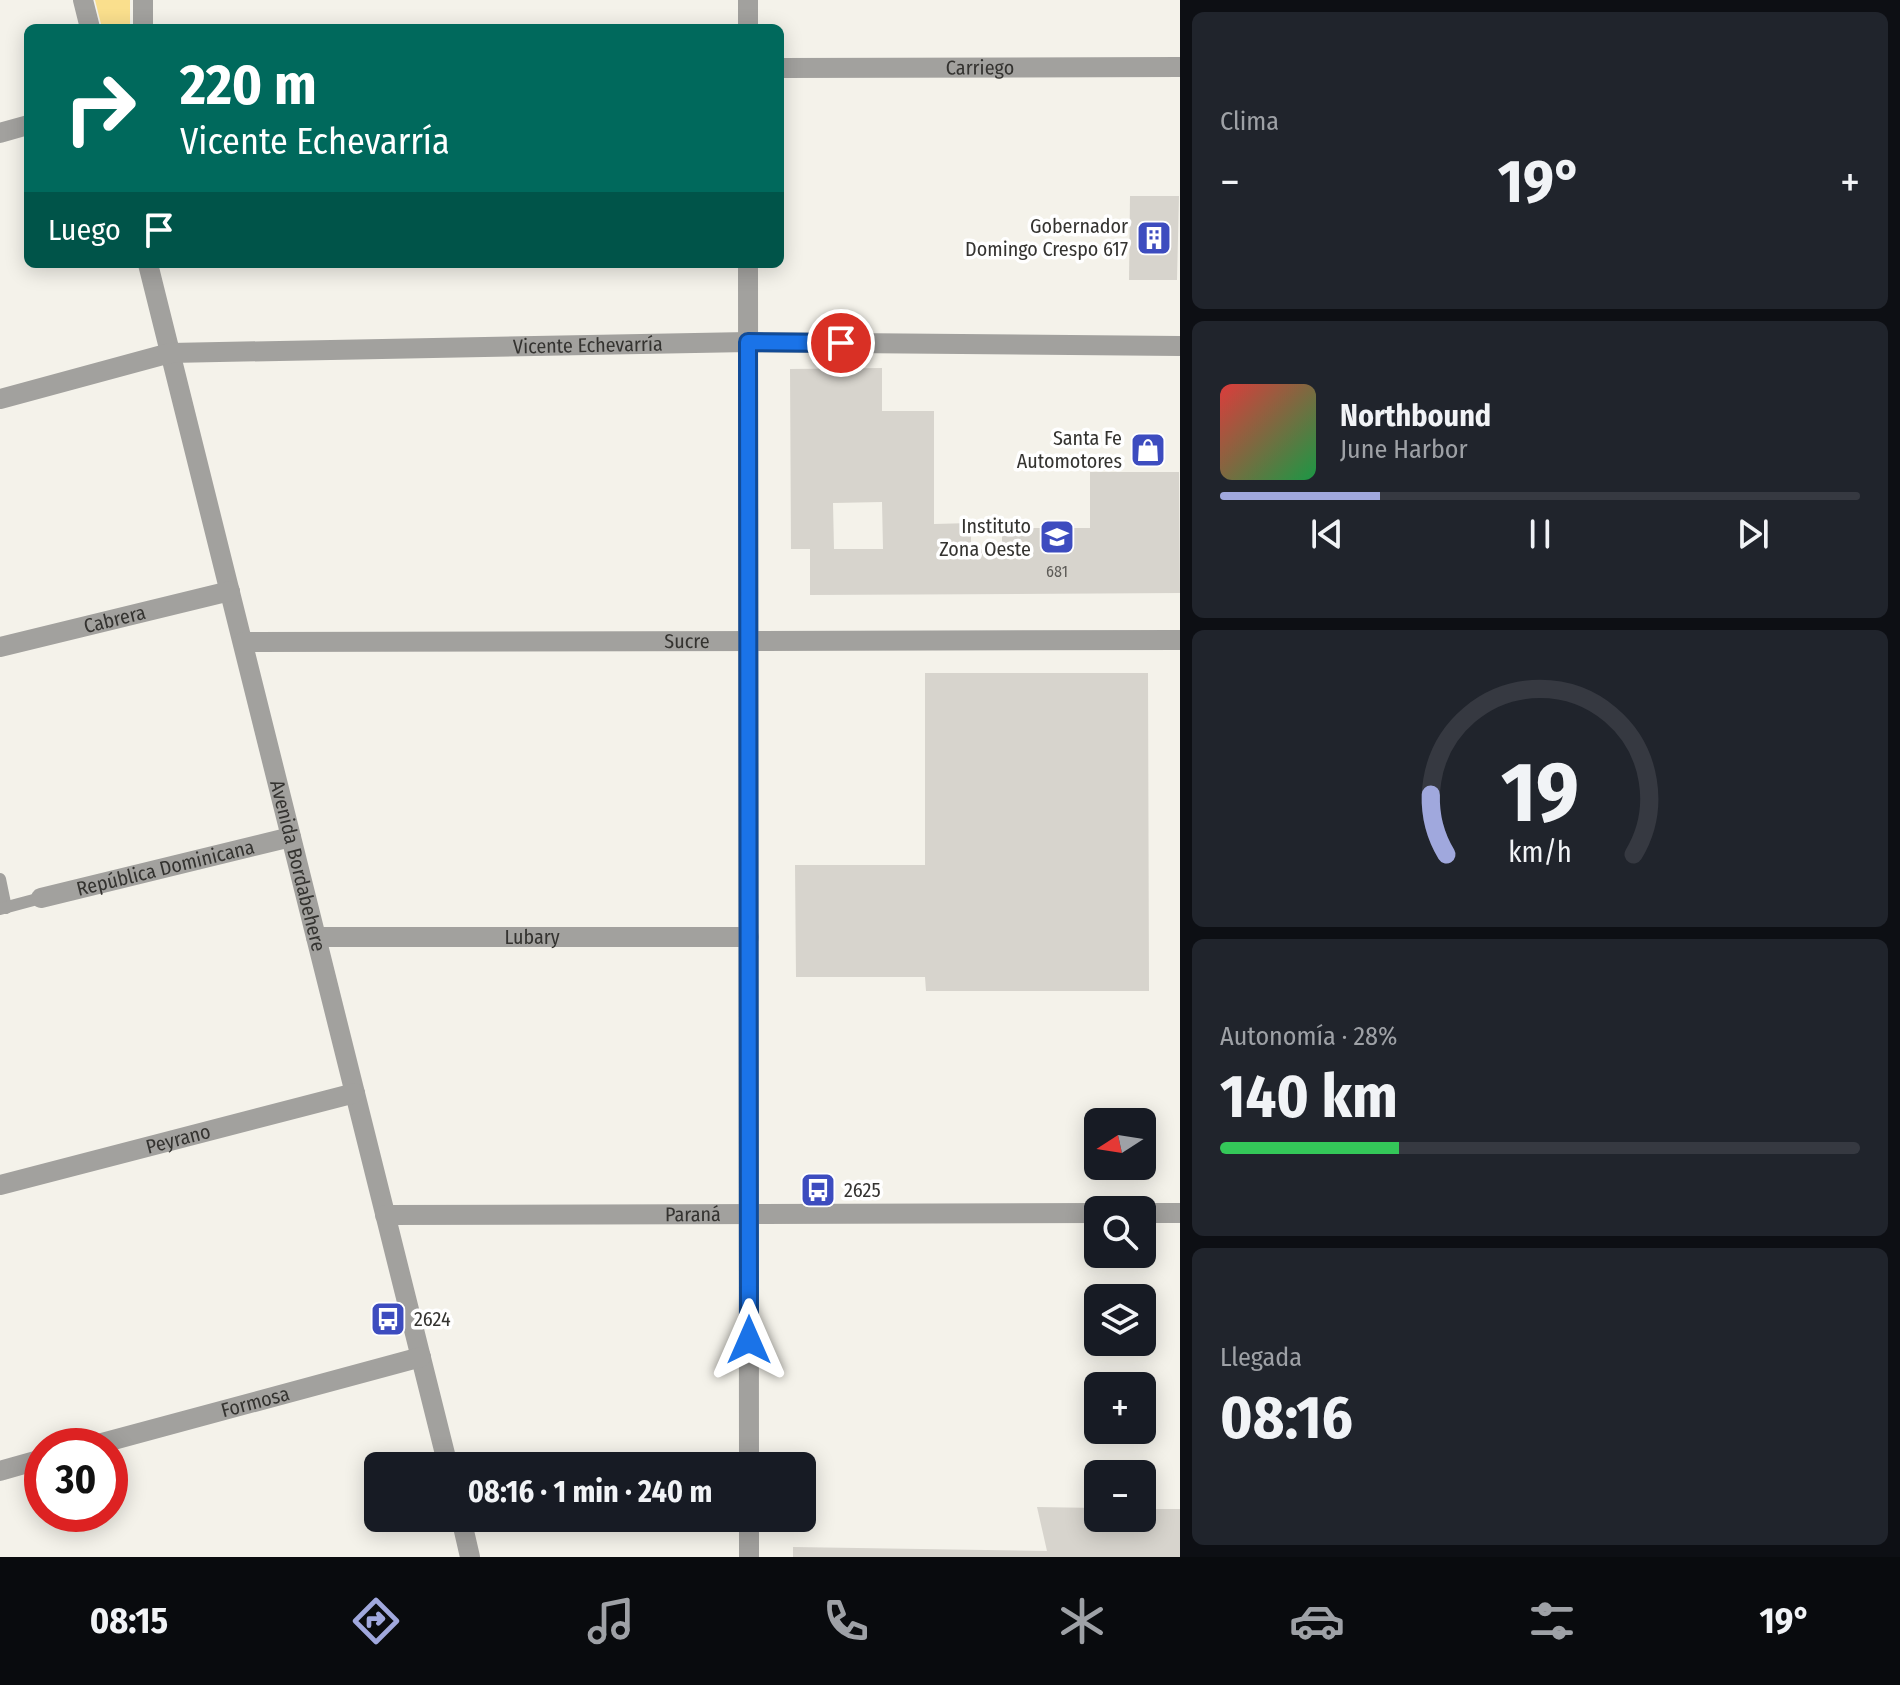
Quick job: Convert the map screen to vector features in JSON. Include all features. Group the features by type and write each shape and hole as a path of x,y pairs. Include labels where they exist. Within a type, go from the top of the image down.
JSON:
{"street":[{"path":"83,0 89,24"},
{"path":"143,0 143,24"},
{"path":"748,0 748,24"},
{"name":"Carriego","path":"784,68 1180,67"},
{"path":"0,133 24,126"},
{"name":"Avenida Bordabehere","path":"149,268 445,1452"},
{"path":"748,268 749,1452"},
{"name":"Vicente Echevarría","path":"0,399 170,353 748,342 1180,346"},
{"name":"Cabrera","path":"0,647 230,591"},
{"name":"Sucre","path":"243,642 1180,640"},
{"name":"República Dominicana","path":"41,898 291,837"},
{"name":"Lubary","path":"316,937 749,937"},
{"name":"Peyrano","path":"0,1185 355,1093"},
{"name":"Paraná","path":"385,1215 1084,1213"},
{"path":"1156,1213 1180,1213"},
{"name":"Formosa","path":"128,1436 421,1357"},
{"path":"0,1471 24,1464"},
{"path":"464,1532 470,1557"},
{"path":"749,1532 749,1557"}],"lane":[{"path":"0,879 3,908 41,898"}],"shaded area":[{"path":"95,0 130,0 130,24 101,24"}],"building":[{"name":"Gobernador Domingo Crespo 617","path":"1130,196 1179,196 1177,280 1129,280"},
{"path":"882,368 882,411 934,411 934,524 971,523 971,549 1002,549 1002,528 1090,528 1090,472 1179,472 1180,593 810,595 810,549 791,549 790,369","holes":["882,502 883,549 834,549 833,503"]},
{"path":"925,673 1148,673 1149,991 926,991 925,977 796,977 795,865 925,865"},
{"path":"1037,1507 1084,1508 1084,1532 1156,1532 1156,1509 1180,1509 1180,1557 793,1557 793,1547 1047,1551"}],"place":[{"name":"Gobernador Domingo Crespo 617","path":"1154,238"},
{"name":"Santa Fe Automotores","path":"1148,450"},
{"name":"Instituto Zona Oeste","path":"1057,537"},
{"name":"2625","path":"818,1190"},
{"name":"2624","path":"388,1319"}],"route":[{"path":"749,1340 748,342 841,343"}]}
